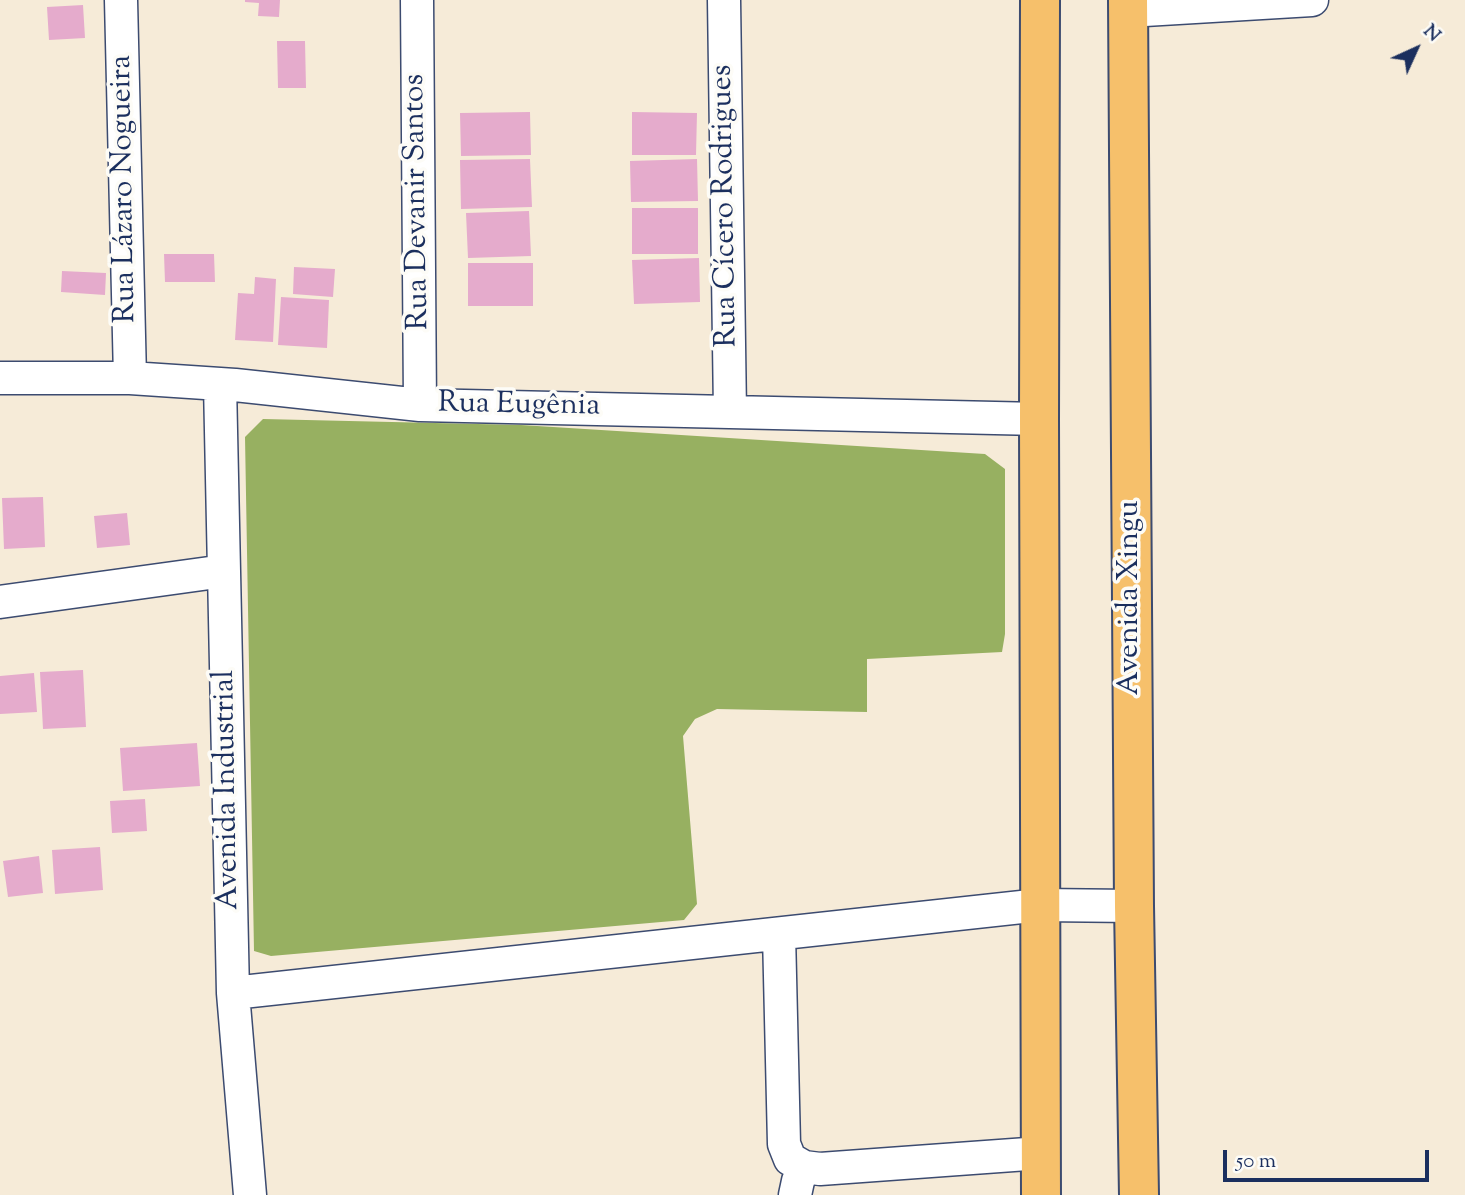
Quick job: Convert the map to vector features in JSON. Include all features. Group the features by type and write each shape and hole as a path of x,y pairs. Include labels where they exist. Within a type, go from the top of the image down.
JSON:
{"main road":[{"path":"1040,0 1041,1195"},
{"name":"Avenida Xingu","path":"1128,5 1133,906 1139,1195"}],"street":[{"name":"Rua Lázaro Nogueira","path":"121,0 130,378"},
{"name":"Rua Devanir Santos","path":"417,0 420,405"},
{"name":"Rua Cícero Rodrigues","path":"724,0 730,412"},
{"path":"1128,5 1312,0"},
{"name":"Rua Eugênia","path":"0,378 130,378 220,384 420,405 1039,419"},
{"name":"Avenida Industrial","path":"220,384 233,993 250,1195"},
{"path":"0,602 224,571"},
{"path":"233,993 1040,905 1133,906"},
{"path":"779,934 784,1144 799,1181 820,1168 1041,1153"}],"green space":[{"path":"263,419 521,425 985,454 1005,469 1005,634 1002,652 867,659 867,712 717,709 695,719 683,736 697,904 684,920 271,956 254,951 245,437"}],"building":[{"path":"245,0 280,0 279,17 258,16 259,3"},
{"path":"83,5 85,38 49,40 47,7"},
{"path":"277,41 305,41 306,88 278,88"},
{"path":"530,112 531,155 461,156 460,113"},
{"path":"632,112 697,113 696,155 632,155"},
{"path":"530,159 532,207 461,209 460,160"},
{"path":"697,159 698,201 631,202 630,161"},
{"path":"632,208 698,208 698,254 632,254"},
{"path":"529,211 531,256 468,258 466,213"},
{"path":"164,254 214,254 215,282 165,282"},
{"path":"699,258 700,302 634,304 632,260"},
{"path":"468,263 533,263 533,306 468,306"},
{"path":"294,267 335,269 333,297 293,294"},
{"path":"62,271 106,273 105,295 61,292"},
{"path":"255,277 276,279 273,342 235,340 238,293 254,294"},
{"path":"281,297 329,300 327,348 278,345"},
{"path":"43,497 45,547 4,549 2,498"},
{"path":"127,513 130,545 97,548 94,516"},
{"path":"83,670 86,727 43,729 40,672"},
{"path":"34,673 37,712 0,714 0,676"},
{"path":"197,743 200,786 123,791 120,748"},
{"path":"145,799 147,831 112,833 110,801"},
{"path":"100,847 103,890 55,894 52,850"},
{"path":"39,856 43,893 8,897 3,861"}]}
